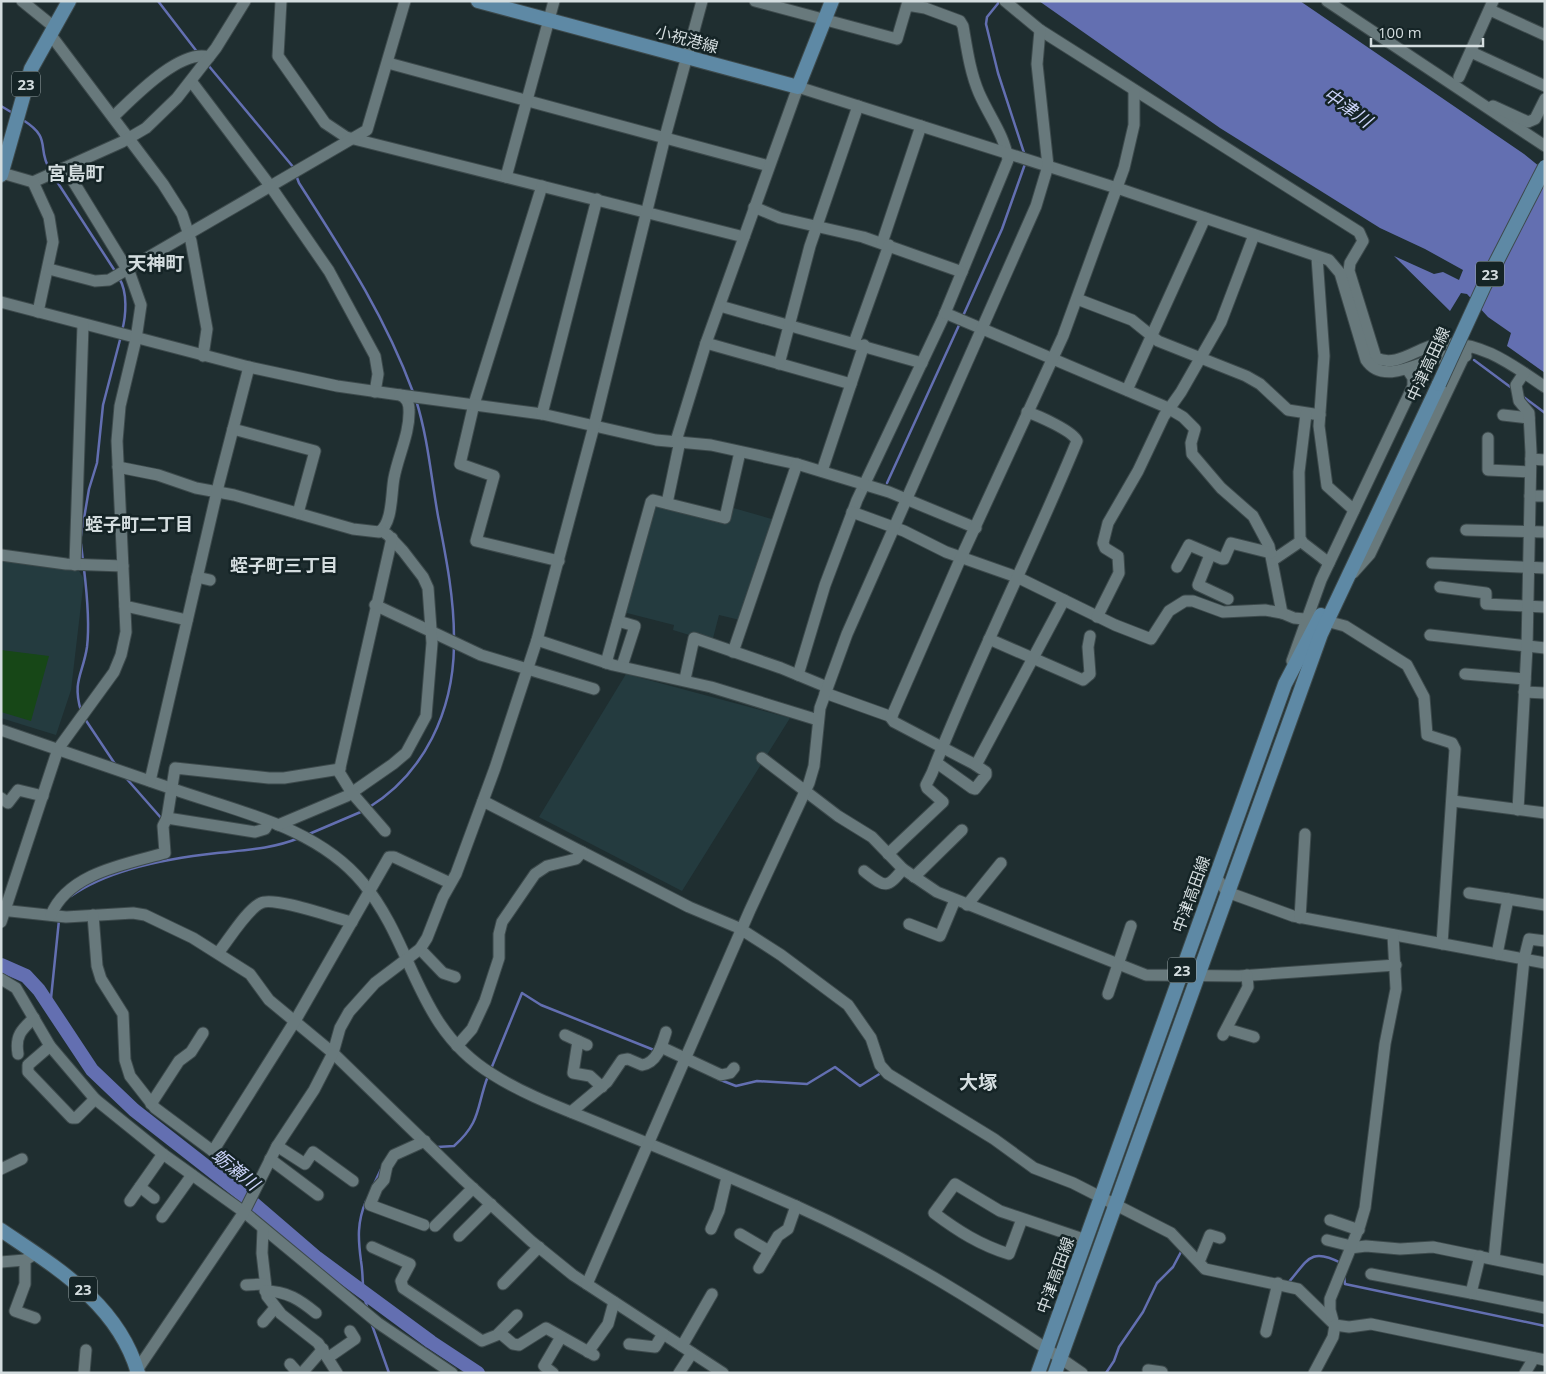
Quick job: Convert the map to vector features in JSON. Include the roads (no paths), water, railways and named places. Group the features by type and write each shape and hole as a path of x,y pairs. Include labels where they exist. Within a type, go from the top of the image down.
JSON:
{"main road":[{"name":"23","path":"1,174 26,85 37,58 69,1"},
{"name":"小祝港線","path":"478,1 798,87"},
{"path":"798,87 832,1"},
{"name":"中津高田線","path":"1038,1373 1285,684 1317,620 1346,577 1484,286 1545,167"},
{"name":"中津高田線","path":"1055,1373 1227,892 1317,620"},
{"name":"23","path":"1,1230 30,1257 85,1291 122,1335 137,1371"}],"street":[{"path":"22,1 52,30 175,201 189,234 207,329 203,356"},
{"path":"1,174 33,182 129,139 163,114 209,57 245,1"},
{"path":"281,1 277,50 279,59 325,124 334,131 354,139 597,199 645,214 744,237"},
{"path":"49,269 100,281 109,280 367,130 405,1"},
{"path":"506,177 525,101 554,1"},
{"path":"137,1371 245,1211 277,1146 314,1090 333,1053 340,1028 349,1012 375,983 420,949 427,938 484,801 538,640 594,426 645,214 702,1"},
{"path":"755,1 897,39 907,5 925,8 960,21 963,26 974,81 988,113 1002,138 1007,154 1007,165 945,313 852,512 826,585 798,675"},
{"path":"1005,1 1040,30 1359,232 1363,241 1350,263 1348,271 1376,358 1394,361 1437,344 1501,357 1545,387"},
{"path":"1327,1 1545,146"},
{"path":"1459,77 1491,6 1545,36"},
{"path":"588,1284 742,930 805,792 814,766 818,720 826,690 893,527 1036,206 1048,167 1037,64 1040,30"},
{"path":"1471,52 1545,86"},
{"path":"113,117 168,69 192,58 209,57"},
{"path":"388,63 769,166"},
{"path":"191,80 271,187 329,270 374,352 378,370 375,392"},
{"path":"667,503 678,441 706,343 798,87 1117,188 1329,260 1337,268 1367,362 1382,371 1407,369 1445,356 1467,351"},
{"path":"892,717 1052,359 1077,298 1127,158 1134,125 1134,90"},
{"path":"1482,104 1497,107 1528,122 1535,119 1545,99"},
{"path":"779,364 817,226 858,106"},
{"path":"822,471 851,384 859,344 885,244 922,126"},
{"path":"65,168 128,270 137,290 140,305 136,339 120,406 117,441 125,639 118,664 58,749 2,914 57,916 145,915 194,938 218,953 250,974 269,1000 333,1053 473,1188 539,1247 614,1302 723,1373"},
{"path":"33,182 46,210 52,229 53,249 38,312"},
{"path":"542,186 474,404 460,464 494,476 476,541 559,560"},
{"path":"542,414 597,199"},
{"path":"754,207 780,218 885,244 962,272"},
{"path":"1127,390 1205,218"},
{"path":"1098,617 1120,567 1118,556 1105,548 1102,539 1108,523 1138,471 1169,408 1221,322 1254,235"},
{"path":"1317,257 1324,356 1320,415 1321,448 1326,486 1354,510"},
{"path":"1077,298 1132,320 1152,337 1246,376 1260,384 1288,410 1320,415"},
{"path":"1,302 136,339 249,367 375,392 542,414 656,440 678,441 797,464 864,484 976,528"},
{"path":"720,306 791,324 922,363"},
{"path":"945,313 981,330 1169,408 1182,417 1195,430 1191,443 1192,454 1221,488 1253,516 1272,556 1282,613"},
{"path":"80,565 83,324"},
{"path":"706,343 851,384"},
{"path":"1346,577 1356,571 1370,554 1467,351"},
{"path":"150,781 217,492 249,367"},
{"path":"1317,620 1329,563 1413,386 1413,378 1407,369"},
{"path":"1518,810 1527,647 1531,459 1529,413 1519,400 1516,385 1524,372"},
{"path":"382,531 388,516 395,472 409,416 406,399 397,395"},
{"path":"888,854 943,802 927,788 926,784 1037,536 1077,441 1065,431 1027,412"},
{"path":"1306,414 1299,484 1301,541 1329,563"},
{"path":"1504,415 1529,418"},
{"path":"233,429 315,451 298,513"},
{"path":"1488,438 1488,470 1530,472"},
{"path":"606,663 651,502 653,500 667,503 725,518 740,452"},
{"path":"1531,459 1545,460"},
{"path":"733,652 797,464"},
{"path":"118,467 158,475 196,488 298,513 361,531 382,531 392,538 426,582 432,631 428,705 423,724 402,757 352,793 255,832 166,821"},
{"path":"1530,496 1545,496"},
{"path":"852,512 893,527 946,552 963,556 1017,578 1098,617 1151,639 1169,611 1185,601 1193,601 1227,612 1265,610 1349,628 1409,667 1424,697 1427,735 1450,742 1454,746 1453,802 1442,944"},
{"path":"1466,530 1545,532"},
{"path":"385,831 352,793 342,778 340,769 375,605 392,538"},
{"path":"1177,567 1188,545 1210,556 1224,559 1228,546 1234,543 1272,556 1301,541"},
{"path":"1,555 80,565 123,566"},
{"path":"1210,556 1198,585 1228,599"},
{"path":"1432,564 1545,568"},
{"path":"197,578 210,580"},
{"path":"1440,587 1486,593 1486,604 1545,607"},
{"path":"976,765 1064,600"},
{"path":"375,605 475,652 527,670 594,689"},
{"path":"125,606 187,620"},
{"path":"618,621 635,626 622,666"},
{"path":"1430,635 1545,648"},
{"path":"989,640 1081,680 1086,680 1090,674 1088,647 1090,636"},
{"path":"685,680 694,638 798,675 826,690 892,717 894,722 976,765 986,772 986,775 975,789 937,763"},
{"path":"538,640 606,663 685,680 818,720"},
{"path":"1465,674 1525,680"},
{"path":"1524,692 1545,693"},
{"path":"1,730 171,788 306,837 349,868 369,890 390,923 428,1006 457,1046 495,1077 571,1112 796,1206 875,1245 939,1280 1047,1348 1082,1373"},
{"path":"762,758 805,792 872,837 903,869 914,877 968,906 1146,975 1180,977 1248,975 1396,965"},
{"path":"57,916 56,904 64,894 84,881 124,864 164,854 166,821 176,768 269,778 340,769"},
{"path":"1,798 8,804 18,790 43,796"},
{"path":"484,801 688,906 742,930 781,955 848,1005 871,1038 880,1065 888,1074 994,1139 1029,1165 1101,1197 1171,1233 1198,1262 1211,1271 1298,1289 1334,1323 1349,1327 1371,1324 1539,1359"},
{"path":"1453,802 1545,813"},
{"path":"914,877 962,830"},
{"path":"1300,918 1305,834"},
{"path":"457,1046 472,1029 485,1001 499,958 499,934 502,922 535,874 547,866 576,859 582,852"},
{"path":"213,1151 295,1021 388,859 392,856 450,883"},
{"path":"968,906 1001,864"},
{"path":"864,871 886,885 891,884 903,869"},
{"path":"1216,877 1227,892 1300,918 1545,963"},
{"path":"1469,893 1545,905"},
{"path":"1497,954 1508,899"},
{"path":"909,924 940,936 955,900"},
{"path":"218,953 254,908 263,902 279,902 352,922"},
{"path":"93,915 97,966 102,979 123,1014 125,1060 130,1076 151,1104 256,1186"},
{"path":"1108,994 1131,926"},
{"path":"1314,1373 1333,1337 1334,1323 1330,1310 1330,1299 1358,1230 1367,1197 1385,1044 1396,989 1394,935"},
{"path":"1494,1260 1524,959 1528,938 1545,941"},
{"path":"420,949 443,973 454,977"},
{"path":"1248,975 1248,987 1225,1032 1254,1037"},
{"path":"1,979 16,988 50,1046 95,1099 163,1154 245,1211 263,1229 378,1323 452,1373"},
{"path":"18,1054 17,1038 19,1032 34,1018"},
{"path":"571,1112 602,1087 622,1060 628,1059 645,1065 654,1058 661,1047 666,1032"},
{"path":"151,1104 179,1061 191,1052 203,1033"},
{"path":"565,1035 582,1043 573,1073 590,1076 602,1087"},
{"path":"50,1046 28,1065 28,1072 72,1118 76,1118 95,1099"},
{"path":"661,1047 686,1057 721,1075 730,1073 734,1068"},
{"path":"425,1141 394,1155 387,1166 384,1180 377,1188 370,1205 430,1225 473,1188"},
{"path":"277,1146 305,1164 313,1152 353,1181"},
{"path":"130,1201 163,1154"},
{"path":"1,1169 22,1159"},
{"path":"270,1160 318,1194"},
{"path":"162,1217 192,1175"},
{"path":"711,1229 719,1211 727,1176"},
{"path":"1022,1219 1009,1254 988,1247 961,1233 934,1213 954,1184 1000,1211 1086,1240"},
{"path":"140,1187 154,1198"},
{"path":"459,1236 491,1204"},
{"path":"759,1268 778,1236 788,1229 796,1206"},
{"path":"1330,1220 1358,1230"},
{"path":"263,1229 262,1253 265,1287 275,1308 326,1353 338,1373"},
{"path":"740,1234 769,1251"},
{"path":"1198,1262 1210,1235 1220,1238"},
{"path":"1327,1240 1350,1247 1366,1246 1400,1249 1433,1247 1545,1270"},
{"path":"372,1247 410,1264 402,1281 403,1288 482,1342 490,1340 500,1333 516,1315"},
{"path":"503,1284 539,1247"},
{"path":"1471,1293 1480,1256"},
{"path":"1,1262 30,1257 16,1311 35,1318"},
{"path":"1371,1274 1545,1308"},
{"path":"1266,1332 1278,1284"},
{"path":"246,1285 265,1287 295,1297 315,1307"},
{"path":"682,1346 712,1294"},
{"path":"1317,1306 1330,1299"},
{"path":"500,1333 517,1345 546,1328 591,1354 608,1324 614,1302"},
{"path":"263,1322 275,1308"},
{"path":"630,1344 655,1347 662,1334"},
{"path":"553,1373 544,1366 561,1337"},
{"path":"297,1370 326,1353 355,1340"},
{"path":"84,1373 86,1350"},
{"path":"679,1373 692,1353"},
{"path":"1526,1373 1539,1359"},
{"path":"1148,1369 1162,1372"}],"water":[{"name":"中津川","path":"1039,1 1300,1 1524,154 1545,171 1545,373 1507,346 1511,333 1488,317 1467,294 1461,293 1450,311 1394,256 1434,274 1443,272 1459,280 1463,270 1425,249 1380,228 1220,128"}],"waterway":[{"path":"158,1 198,53"},
{"path":"1000,1 987,17 986,24 998,73 1025,156"},
{"path":"208,65 294,168"},
{"path":"1,106 11,112"},
{"path":"23,120 41,138 44,155 50,170"},
{"path":"963,316 1002,229 1025,164"},
{"path":"296,175 299,183 362,284 402,363 413,392"},
{"path":"54,177 115,271"},
{"path":"119,278 124,290 125,304 122,331"},
{"path":"887,483 960,323"},
{"path":"81,536 89,489 97,463 103,405 121,336"},
{"path":"1474,360 1513,389"},
{"path":"1521,395 1545,413"},
{"path":"416,400 426,443 447,562 453,607 454,638"},
{"path":"81,544 83,561"},
{"path":"81,711 78,685 87,647 88,628 84,569"},
{"path":"368,808 388,794 405,777 420,758 432,738 448,694 454,646"},
{"path":"85,719 115,764"},
{"path":"126,778 162,819"},
{"path":"309,834 363,811"},
{"path":"71,896 104,878 141,866 199,855 269,847 299,838"},
{"path":"50,1008 59,920"},
{"name":"蛎瀬川","path":"1,965 26,976 39,990 92,1070 134,1110 253,1203 317,1258 431,1342 478,1373"},
{"path":"491,1069 522,993 541,1005 654,1050"},
{"path":"718,1079 736,1086 757,1081 807,1084 835,1067 860,1086 881,1073 883,1075"},
{"path":"437,1147 454,1146 469,1129 477,1113 488,1076"},
{"path":"374,1184 382,1167"},
{"path":"366,1201 361,1216 359,1238 363,1289 367,1307"},
{"path":"1106,1373 1114,1361 1119,1347 1143,1312 1157,1283 1173,1267 1182,1250"},
{"path":"1288,1283 1305,1263 1315,1256 1330,1258 1341,1263"},
{"path":"1344,1275 1345,1284 1545,1326"},
{"path":"372,1325 389,1373"}],"district":[{"name":"宮島町","path":"76,173"},
{"name":"天神町","path":"156,263"},
{"name":"蛭子町二丁目","path":"139,524"},
{"name":"蛭子町三丁目","path":"284,565"},
{"name":"大塚","path":"978,1082"}]}
